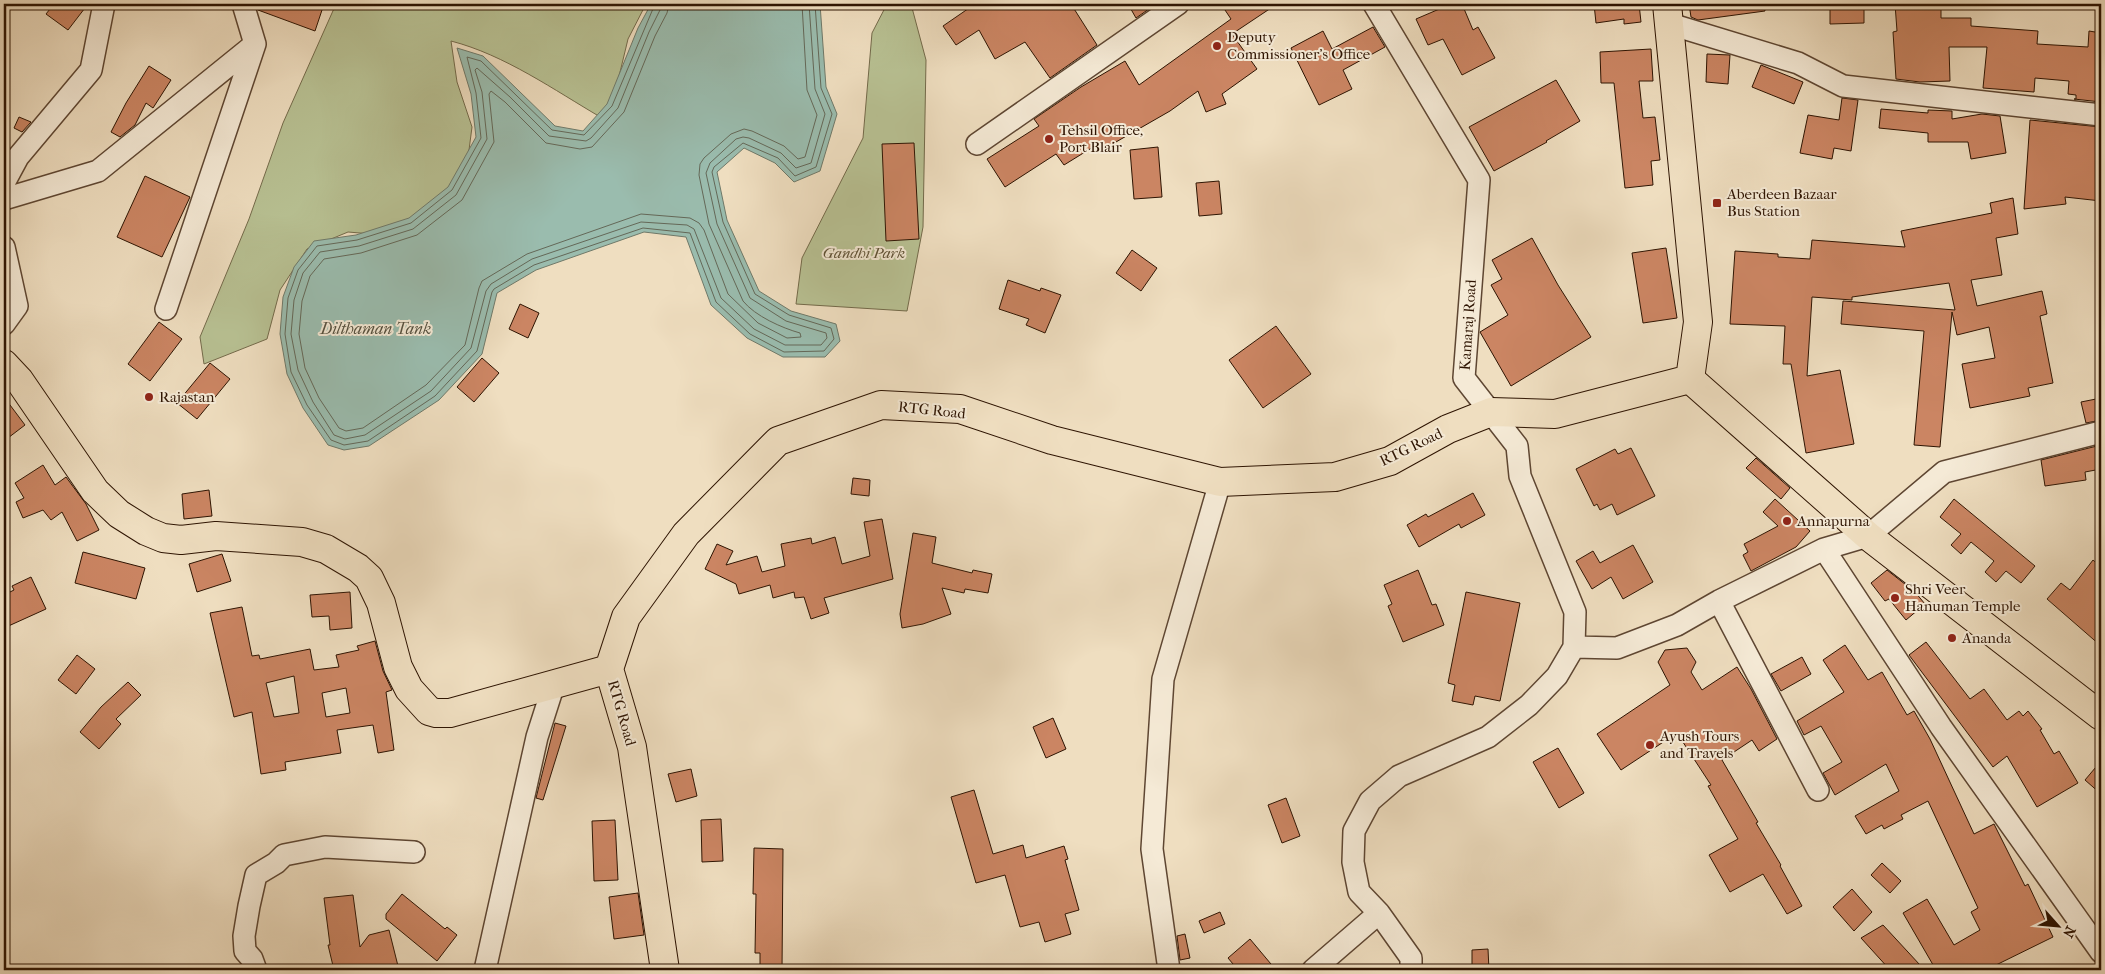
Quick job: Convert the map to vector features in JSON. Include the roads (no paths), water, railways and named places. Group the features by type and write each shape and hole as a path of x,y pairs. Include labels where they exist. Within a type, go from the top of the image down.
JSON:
{"main road":[{"path":"1668,14 1698,322 1690,379 1868,536 2101,716"},
{"path":"4,364 19,380 95,491 119,514 146,531 163,538 181,540 216,536 302,542 326,549 358,568 369,578 381,603 398,667 409,689 430,711 436,713 450,712 609,669"},
{"name":"RTG Road","path":"665,970 632,747 609,669 626,617 686,534 778,441 881,405 960,409 1052,440 1220,482 1335,476 1390,461 1448,429 1491,412 1555,414 1690,379"}],"street":[{"path":"4,183 18,157 91,70 104,4"},
{"path":"166,309 255,44 244,4"},
{"path":"977,144 1178,4"},
{"name":"Kamaraj Road","path":"1374,4 1479,180 1464,378 1517,446 1520,476 1575,612 1574,647"},
{"path":"1668,14 1798,64 1843,86 2101,115"},
{"path":"4,199 98,171 255,44"},
{"path":"4,246 17,306 4,324"},
{"path":"1411,970 1411,958 1379,913 1359,892 1353,862 1354,831 1370,801 1399,776 1488,737 1495,732 1529,705 1557,676 1574,647 1617,648 1677,625 1719,600 1824,550 1868,536 1944,472 2101,432"},
{"path":"1169,970 1152,849 1163,679 1220,482"},
{"path":"1824,550 1941,727 2101,952"},
{"path":"1719,600 1818,790"},
{"path":"485,970 537,737 554,684"},
{"path":"256,970 252,959 244,951 244,936 252,888 256,875 276,863 284,854 325,847 414,852"},
{"path":"1313,970 1379,913"}],"water":[{"name":"Dilthaman Tank","path":"651,4 820,4 826,87 837,114 820,171 794,182 775,163 744,148 717,172 727,220 759,291 791,311 836,324 840,341 825,357 783,357 747,338 711,305 686,237 644,232 536,270 497,293 482,354 439,400 369,446 344,450 328,445 303,408 287,374 280,334 283,297 294,267 314,241 356,235 409,218 448,187 476,137 471,94 457,48 483,56 555,126 583,131 607,104 638,28"}],"place":[{"name":"Deputy Commissioner's Office","path":"1217,46"},
{"name":"Tehsil Office, Port Blair","path":"1049,139"},
{"name":"Aberdeen Bazaar Bus Station","path":"1717,203"},
{"name":"Rajastan","path":"149,397"},
{"name":"Annapurna","path":"1787,521"},
{"name":"Shri Veer Hanuman Temple","path":"1895,598"},
{"name":"Ananda","path":"1952,638"},
{"name":"Ayush Tours and Travels","path":"1650,745"}],"park label":[{"name":"Gandhi Park","path":"864,253"}]}
